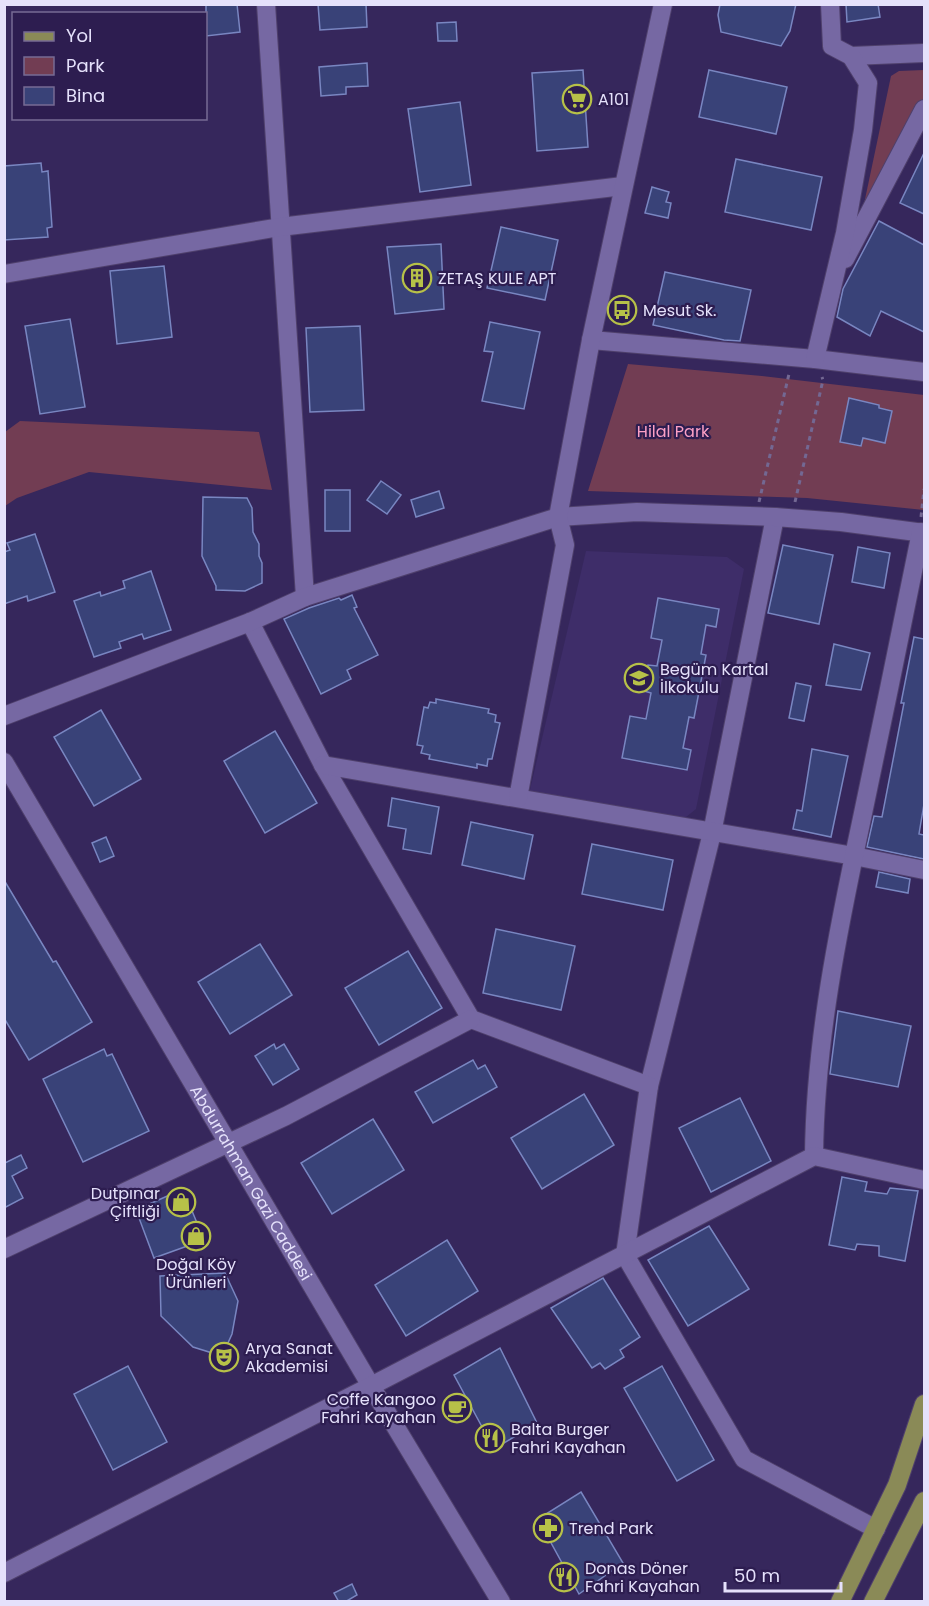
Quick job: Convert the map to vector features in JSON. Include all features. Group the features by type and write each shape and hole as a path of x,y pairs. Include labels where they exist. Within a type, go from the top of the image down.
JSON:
{"main road":[{"path":"840,1602 897,1485 924,1404"},
{"path":"873,1602 924,1504"}],"street":[{"path":"266,4 305,597"},
{"path":"518,798 565,545 558,517 591,340 663,4"},
{"path":"815,359 845,233 863,130 868,83 851,56 832,46 830,4"},
{"path":"851,56 924,53"},
{"path":"834,281 924,109"},
{"path":"4,274 280,227 623,186"},
{"path":"591,340 815,359 924,372"},
{"path":"4,716 250,622 305,597 558,517 637,512 755,516 841,522 923,532 854,856 823,1028 814,1114 814,1156"},
{"path":"783,518 712,833 649,1086 625,1255 744,1459 876,1529"},
{"path":"250,622 323,765 471,1020 649,1086"},
{"name":"Abdurrahman Gazi Caddesi","path":"4,762 501,1602"},
{"path":"323,765 924,870"},
{"path":"4,1249 286,1116 471,1020"},
{"path":"4,1573 372,1386 814,1156 924,1180"}],"path":[{"path":"755,516 789,375 815,359 823,380 783,518"},
{"path":"923,532 921,514 924,489"}],"shaded area":[{"path":"586,551 727,557 744,569 696,809 681,821 529,794"}],"green space":[{"path":"924,70 924,109 864,204 891,76 899,71"},
{"name":"Hilal Park","path":"628,364 762,376 924,395 924,510 807,498 588,491"},
{"path":"20,421 259,432 272,490 89,472 17,498 5,506 5,432"}],"building":[{"path":"206,4 237,4 240,32 207,36"},
{"path":"318,4 366,4 367,27 320,30"},
{"path":"720,4 796,4 790,31 781,46 721,32 718,15"},
{"path":"846,4 878,4 880,17 847,22"},
{"path":"456,22 457,41 438,41 437,23"},
{"path":"367,63 368,86 346,87 346,94 321,96 319,67"},
{"path":"583,70 588,147 537,151 532,73"},
{"path":"709,70 787,87 776,134 699,117"},
{"path":"460,102 471,185 420,192 408,109"},
{"path":"924,153 924,214 900,203"},
{"path":"736,159 822,177 811,230 725,212"},
{"path":"41,163 42,172 48,171 52,227 47,228 48,237 4,240 4,166"},
{"path":"652,187 669,192 666,202 671,203 668,218 645,213"},
{"path":"879,221 924,245 924,332 881,311 870,336 837,317 843,289"},
{"path":"501,227 558,240 545,300 487,288"},
{"name":"ZETAŞ KULE APT","path":"441,244 444,309 395,314 387,247"},
{"path":"164,266 172,337 117,344 110,271"},
{"path":"665,272 751,290 740,341 724,340 653,325"},
{"path":"70,319 85,407 40,414 25,326"},
{"path":"490,322 540,332 524,409 482,401 493,352 484,351"},
{"path":"360,326 364,410 310,412 306,328"},
{"path":"849,398 879,405 879,408 892,411 885,443 863,438 861,446 840,442"},
{"path":"381,481 401,495 387,514 367,500"},
{"path":"325,490 350,490 350,531 325,531"},
{"path":"439,491 444,508 416,517 411,500"},
{"path":"203,497 247,498 252,508 253,532 259,544 262,583 245,591 216,590 202,556"},
{"path":"35,534 55,592 28,601 27,596 4,604 4,552 10,550 7,543"},
{"path":"783,545 833,555 819,624 768,613"},
{"path":"858,547 890,553 884,588 852,582"},
{"path":"151,571 171,630 144,639 142,634 119,642 121,648 94,657 74,601 100,592 101,596 125,588 123,581"},
{"path":"352,595 357,607 354,608 378,655 347,670 351,679 321,694 284,619 309,608"},
{"path":"658,598 719,609 716,627 706,625 701,654 706,655 694,718 689,717 683,748 691,750 687,770 622,758 630,716 646,719 651,693 644,691 648,665 657,666 662,640 651,638"},
{"path":"914,637 924,639 924,804 919,834 924,835 924,859 867,847 874,816 882,817"},
{"path":"834,644 870,653 861,690 826,685"},
{"path":"796,683 811,686 804,721 789,718"},
{"path":"436,699 489,709 488,713 496,715 495,722 500,723 492,759 488,759 487,766 477,764 477,768 429,759 430,755 421,753 423,746 417,745 424,707 428,708 430,702 436,703"},
{"path":"101,710 141,779 94,806 54,737"},
{"path":"275,731 317,803 265,833 224,761"},
{"path":"812,749 848,756 831,837 793,829 797,810 802,811"},
{"path":"392,798 439,807 431,854 403,849 406,829 388,826"},
{"path":"471,822 533,835 524,879 462,865"},
{"path":"106,837 114,856 100,862 92,843"},
{"path":"592,844 673,860 663,910 582,894"},
{"path":"879,872 910,879 908,893 876,887"},
{"path":"4,880 92,1022 29,1060 4,1018"},
{"path":"496,929 575,946 561,1010 483,993"},
{"path":"260,944 292,995 230,1034 198,982"},
{"path":"408,951 442,1008 379,1045 345,988"},
{"path":"838,1011 911,1026 898,1087 830,1074"},
{"path":"274,1044 276,1049 284,1044 299,1069 273,1085 255,1056"},
{"path":"104,1049 107,1056 112,1054 149,1131 83,1162 43,1079"},
{"path":"473,1060 478,1069 485,1065 497,1087 433,1123 415,1092"},
{"path":"584,1094 614,1145 542,1189 511,1138"},
{"path":"740,1098 771,1161 711,1192 679,1128"},
{"path":"373,1119 404,1170 332,1214 301,1163"},
{"path":"21,1155 27,1168 12,1176 23,1198 4,1208 4,1161 5,1163"},
{"path":"842,1177 867,1182 865,1191 887,1194 890,1188 918,1191 905,1261 879,1256 879,1246 857,1244 855,1250 829,1245"},
{"path":"183,1189 204,1240 154,1258 136,1210"},
{"path":"709,1226 749,1289 688,1326 648,1260"},
{"path":"447,1240 478,1291 406,1336 375,1285"},
{"path":"225,1273 238,1301 232,1334 222,1356 193,1347 161,1316 160,1276"},
{"path":"603,1278 640,1337 620,1350 624,1357 605,1369 600,1363 592,1368 551,1308"},
{"path":"500,1348 537,1423 494,1449 454,1375"},
{"path":"128,1366 167,1442 113,1470 74,1394"},
{"path":"662,1366 714,1460 677,1481 624,1388"},
{"path":"581,1492 623,1563 579,1594 538,1519"},
{"path":"352,1584 357,1595 345,1602 339,1602 334,1593"}],"place":[{"name":"A101","path":"577,99"},
{"name":"ZETAŞ KULE APT","path":"417,278"},
{"name":"Mesut Sk.","path":"622,310"},
{"name":"Begüm Kartal İlkokulu","path":"639,678"},
{"name":"Dutpınar Çiftliği","path":"181,1202"},
{"name":"Doğal Köy Ürünleri","path":"196,1236"},
{"name":"Arya Sanat Akademisi","path":"224,1357"},
{"name":"Coffe Kangoo Fahri Kayahan","path":"457,1408"},
{"name":"Balta Burger Fahri Kayahan","path":"490,1438"},
{"name":"Trend Park","path":"548,1528"},
{"name":"Donas Döner Fahri Kayahan","path":"564,1577"}]}
